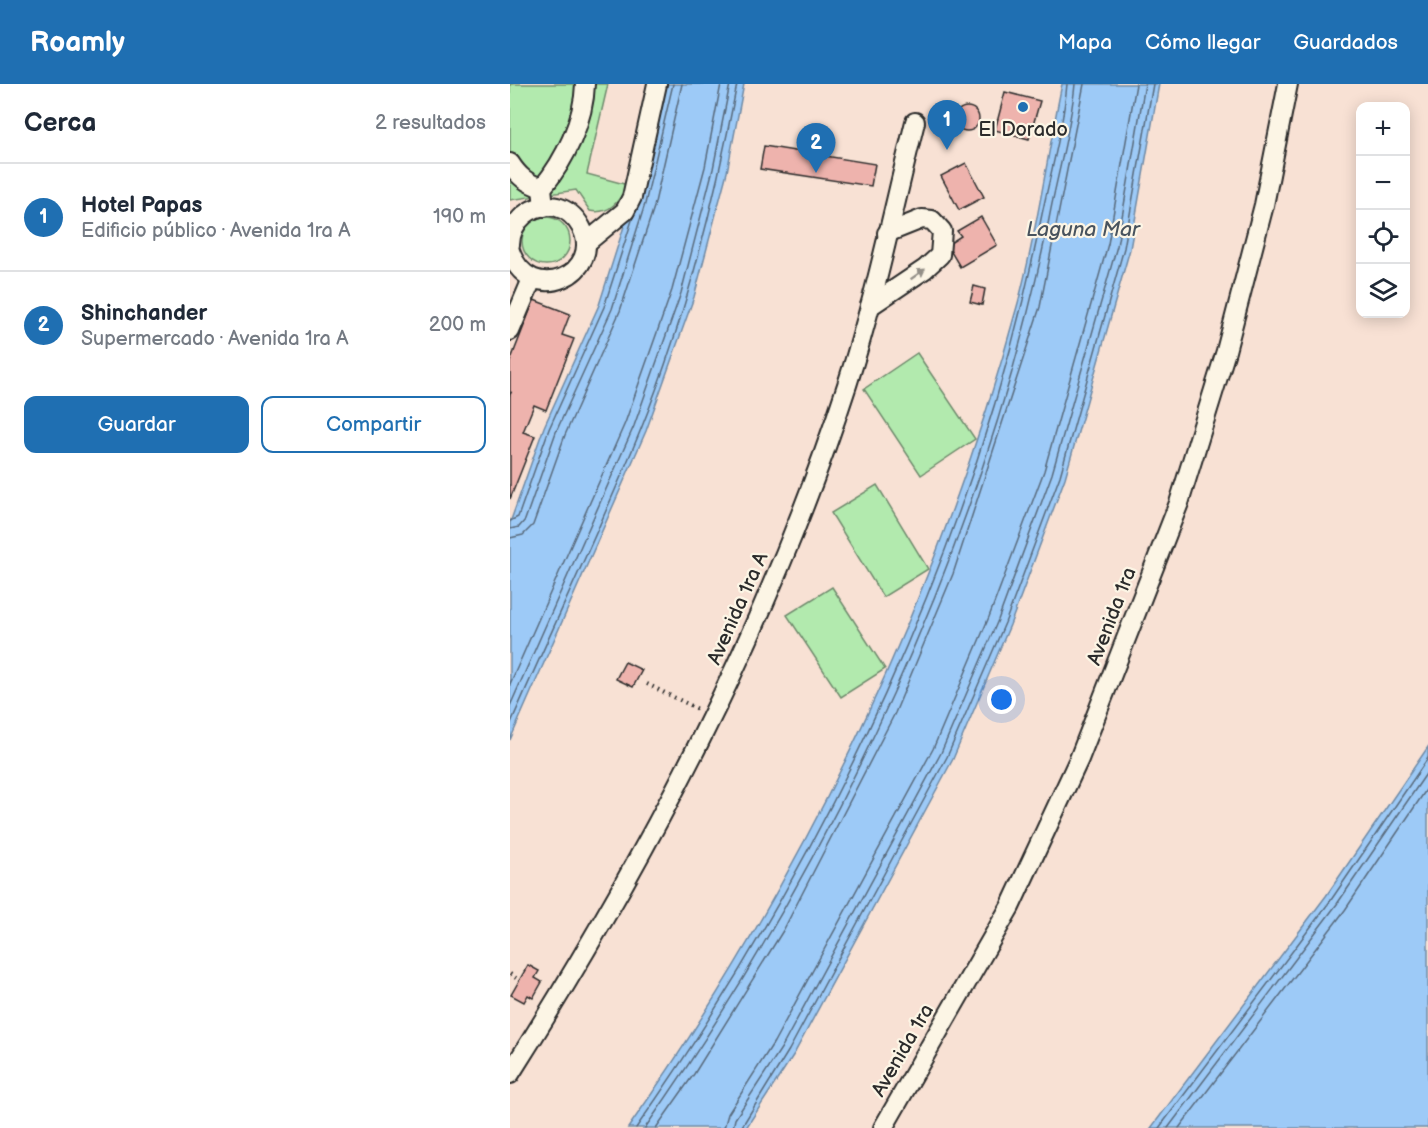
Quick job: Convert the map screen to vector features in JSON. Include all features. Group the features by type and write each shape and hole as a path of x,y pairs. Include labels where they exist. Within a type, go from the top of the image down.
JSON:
{"street":[{"path":"544,207 542,188 555,172 574,133 584,100 585,84"},
{"path":"586,243 625,211 632,197 657,84"},
{"name":"Avenida 1ra","path":"883,1128 1010,907 1079,759 1170,525 1232,329 1264,205 1288,84"},
{"name":"Avenida 1ra A","path":"510,1074 573,973 626,881 712,716 800,520 847,387 870,306 915,122"},
{"path":"510,163 518,175 528,183 542,188"},
{"path":"510,245 514,226 522,217 532,210 544,207 556,207 573,216 583,231 586,243 578,267 569,276 545,282 532,279 514,263 510,251"},
{"path":"870,306 925,269 942,249 942,231 932,220 922,219 887,233"},
{"path":"510,331 532,279"}],"path":[{"path":"647,684 712,716"},
{"path":"510,974 516,978"}],"green space":[{"path":"510,84 608,84 587,174 628,185 613,205 603,211 590,211 576,190 510,200"},
{"path":"541,217 551,217 563,224 570,236 570,246 563,258 551,265 541,265 526,254 522,246 522,236 533,221"},
{"path":"917,353 975,439 921,475 864,389"},
{"path":"877,485 928,569 883,597 831,513"},
{"path":"832,587 885,669 841,697 787,615"}],"water":[{"path":"660,84 744,84 727,172 694,297 646,431 510,740 510,523 544,427 599,305 632,201"},
{"name":"Laguna Mar","path":"1062,84 1159,84 1130,249 1065,478 1010,625 953,759 794,1054 746,1128 628,1128 692,1033 752,935 808,835 859,732 906,628 948,521 985,413 1018,303"},
{"path":"1428,747 1428,1128 1151,1128 1326,896"}],"building":[{"path":"1005,92 1040,101 1029,139 995,130"},
{"path":"967,107 976,110 979,119 976,128 967,131 958,128 955,119 958,110"},
{"path":"764,146 875,164 871,186 760,169"},
{"path":"966,163 984,197 959,210 941,176"},
{"path":"981,217 997,245 960,267 947,245 961,236 957,231"},
{"path":"974,286 985,289 982,305 970,302"},
{"path":"534,300 570,314 562,335 574,339 546,410 534,405 523,432 535,436 510,499 510,362"},
{"path":"625,662 642,670 633,687 616,679"},
{"path":"528,965 539,971 535,978 542,982 533,998 528,995 524,1002 511,995"}],"place":[{"name":"El Dorado","path":"1023,107"},
{"name":"Hotel Papas","path":"947,150"},
{"name":"Shinchander","path":"816,173"}]}
